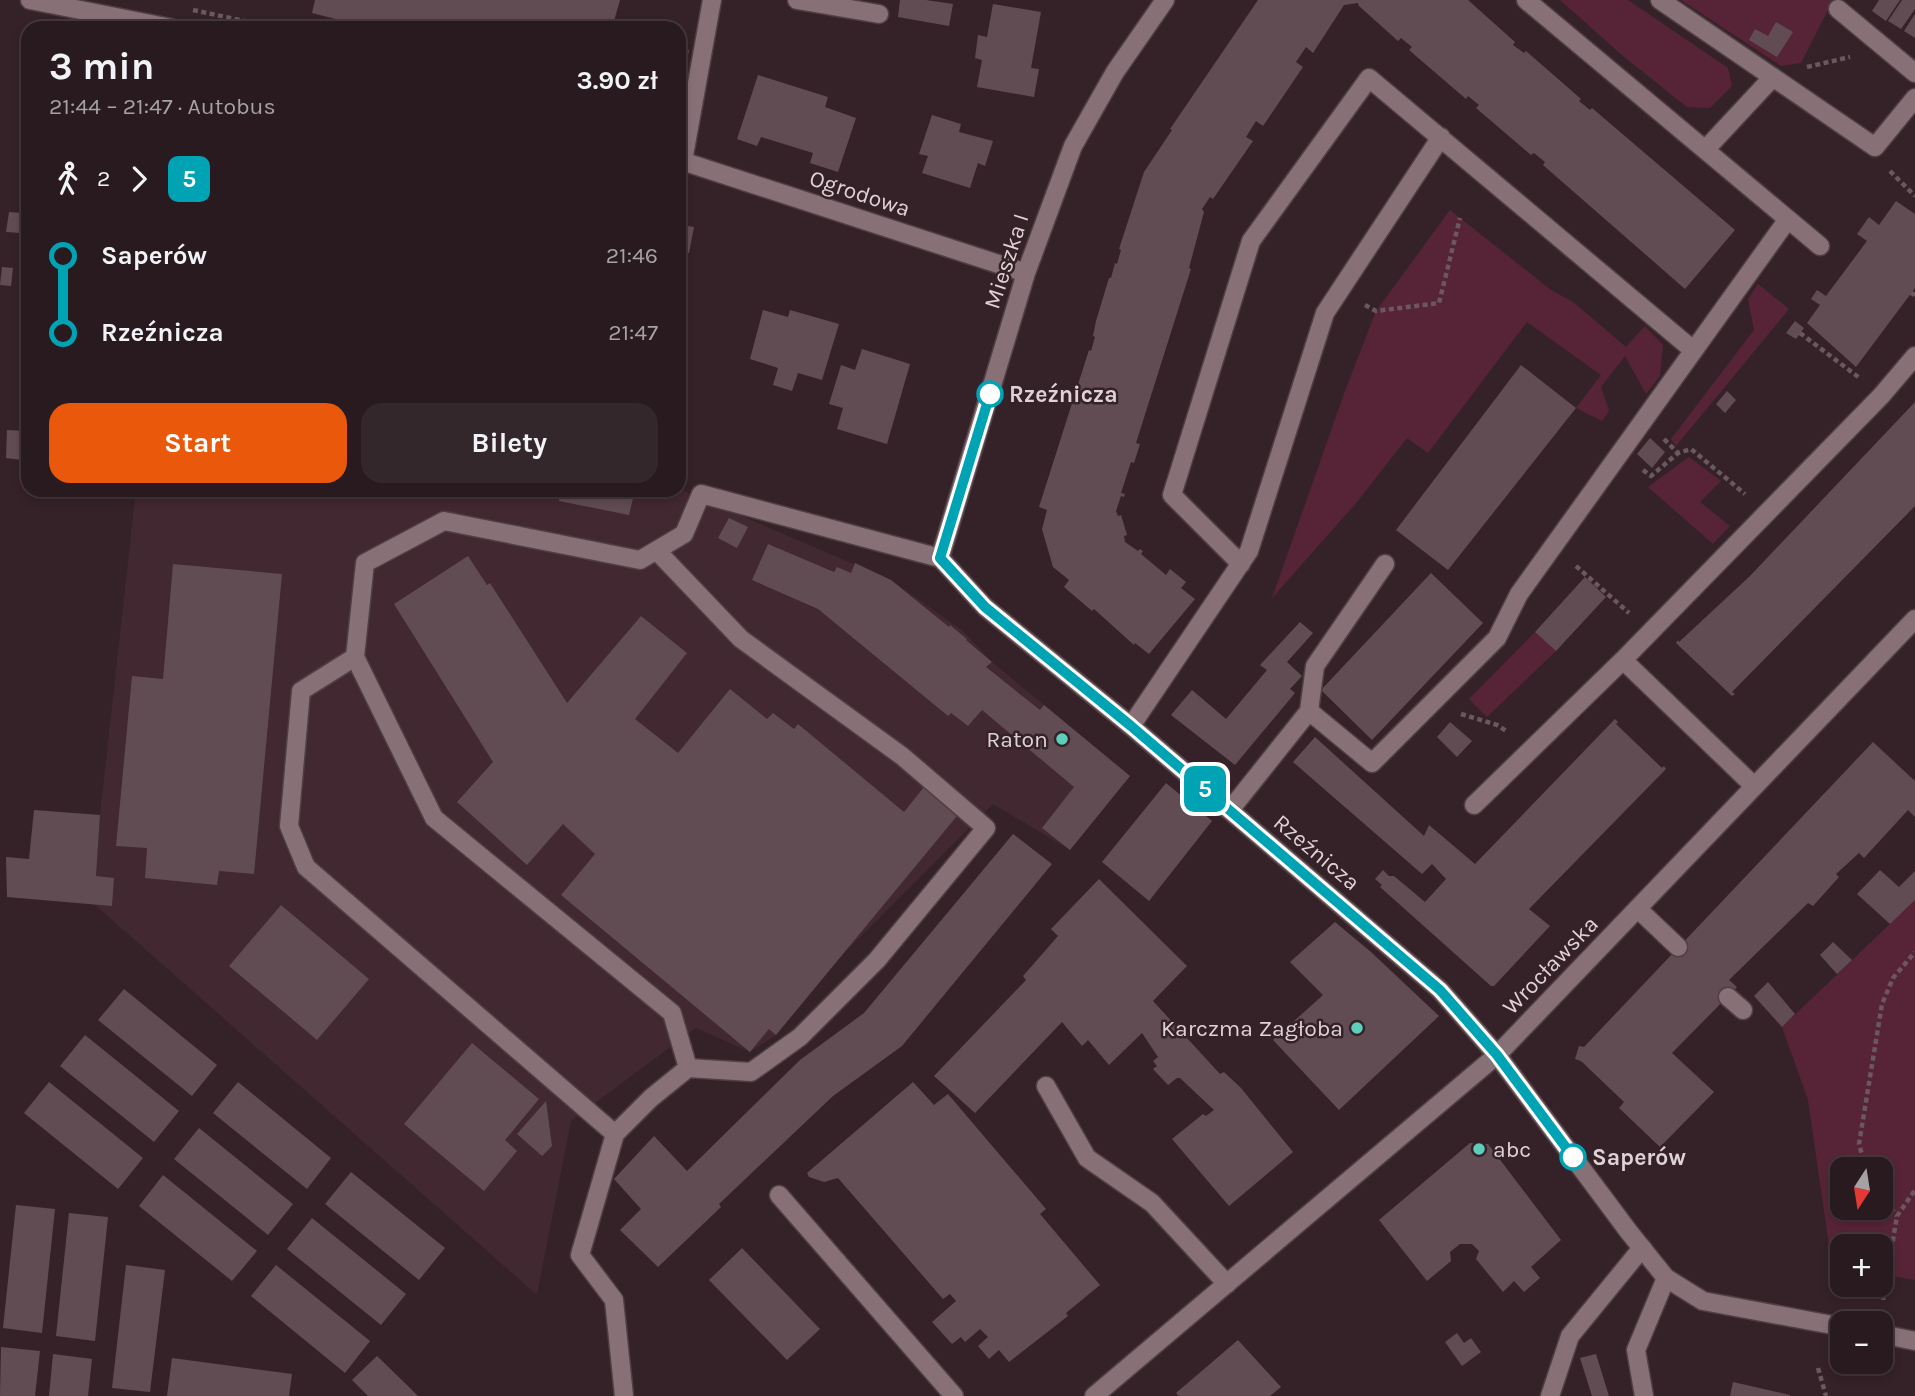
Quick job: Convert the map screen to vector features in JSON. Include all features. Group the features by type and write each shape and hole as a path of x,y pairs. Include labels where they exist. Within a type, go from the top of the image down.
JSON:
{"street":[{"path":"30,0 136,21"},
{"path":"686,134 712,0"},
{"path":"797,0 879,14"},
{"name":"Mieszka I","path":"940,558 1026,273 1073,146 1115,72 1165,0"},
{"path":"1526,0 1820,246"},
{"path":"1661,0 1875,147 1915,97"},
{"path":"1838,9 1915,73"},
{"path":"1706,150 1773,77"},
{"path":"1241,564 1172,495 1251,241 1369,78 1693,350"},
{"path":"1131,726 1249,551 1325,313 1441,137"},
{"name":"Ogrodowa","path":"686,162 1026,273"},
{"path":"1309,711 1373,762 1497,638 1519,594 1788,219"},
{"path":"1474,805 1650,633 1881,396 1915,356"},
{"path":"688,1068 672,1013 434,818 355,657 365,563 444,521 640,560 684,534 701,494 940,558"},
{"path":"624,1396 614,1300 580,1255 615,1134 651,1098 688,1068 751,1072 800,1037 877,960 986,828 902,756 741,639 657,551"},
{"name":"Rzeźnicza","path":"940,558 985,607 1131,726 1440,990 1497,1055"},
{"path":"1230,810 1309,711 1315,666 1385,564"},
{"name":"Wrocławska","path":"1094,1396 1497,1055 1915,619"},
{"path":"355,657 301,691 289,826 306,867 615,1134"},
{"path":"1623,660 1754,786"},
{"path":"1638,909 1678,947"},
{"path":"1728,997 1743,1010"},
{"path":"1497,1055 1667,1278 1703,1301 1830,1325"},
{"path":"1046,1086 1087,1158 1152,1203 1227,1284"},
{"path":"779,1195 954,1396"},
{"path":"1550,1396 1570,1336 1642,1248"},
{"path":"1644,1396 1636,1350 1667,1278"},
{"path":"1893,1336 1915,1341"}],"path":[{"path":"191,9 245,21"},
{"path":"1773,77 1848,56 1861,60"},
{"path":"1339,292 1376,311 1439,303 1460,218"},
{"path":"1800,333 1881,396"},
{"path":"1643,420 1678,453 1691,449 1767,512"},
{"path":"1569,573 1578,565 1650,633"},
{"path":"1430,705 1497,725 1532,749"},
{"path":"1862,1157 1858,1144 1882,1004 1894,978 1915,952"},
{"path":"1883,1300 1897,1216 1915,1190"},
{"path":"1894,1212 1897,1216"},
{"path":"1818,1368 1826,1396"}],"shaded area":[{"path":"1560,0 1628,0 1728,68 1732,86 1710,108 1687,107 1623,56"},
{"path":"1681,0 1833,0 1801,63 1781,66"},
{"path":"1450,210 1551,290 1573,302 1626,347 1645,326 1663,345 1660,376 1646,394 1625,356 1601,387 1609,411 1602,421 1576,408 1601,375 1527,322 1428,453 1407,438 1357,502 1272,598 1376,311"},
{"path":"1758,284 1789,309 1676,446 1671,439 1754,330 1748,299"},
{"path":"1689,457 1721,481 1700,502 1730,526 1713,544 1648,487"},
{"path":"686,492 891,580 963,631 992,662 1130,776 1070,850 993,804 840,957 776,1035 750,1052 696,1028 571,1121 537,1295 94,904 100,815 135,497 686,497"},
{"path":"1535,632 1556,651 1487,717 1469,699"},
{"path":"1915,900 1915,1280 1893,1276 1893,1234 1830,1234 1830,1252 1808,1100 1782,1027"}],"building":[{"path":"315,0 620,0 614,21 343,21 312,13"},
{"path":"900,0 953,4 949,26 898,17"},
{"path":"1258,0 1468,0 1515,42 1513,45 1524,53 1526,51 1581,99 1579,101 1590,110 1592,108 1735,230 1685,289 1543,165 1545,162 1534,153 1531,155 1476,108 1479,105 1468,96 1466,99 1409,50 1412,47 1401,38 1398,41 1358,3 1344,5 1313,53 1306,47 1296,62 1303,67 1263,126 1256,121 1246,137 1253,141 1213,199 1210,197 1202,209 1204,212 1189,268 1191,269 1136,443 1140,444 1121,493 1125,494 1124,497 1121,496 1116,511 1118,516 1121,515 1127,535 1124,536 1125,542 1138,551 1143,551 1141,554 1166,575 1170,569 1186,582 1181,588 1195,599 1149,654 1135,643 1134,645 1094,609 1092,611 1064,587 1069,580 1053,567 1042,529 1047,510 1039,507 1089,350 1091,351 1096,321 1109,278 1115,263 1117,264 1121,250 1119,249 1144,172"},
{"path":"1879,0 1900,0 1886,21 1872,11"},
{"path":"1902,0 1915,0 1915,9 1901,29 1888,21"},
{"path":"993,4 1041,12 1031,68 1039,69 1034,97 977,87 982,60 975,58 978,35 987,37"},
{"path":"1915,14 1915,38 1904,31"},
{"path":"1776,22 1793,32 1777,57 1749,40 1755,29 1768,36"},
{"path":"758,75 828,97 825,107 856,118 838,172 810,163 813,153 761,137 757,146 737,139"},
{"path":"932,115 961,124 959,132 993,141 985,166 978,163 970,188 922,173 928,156 919,154"},
{"path":"1896,201 1915,214 1915,288 1856,367 1807,323 1820,305 1811,299 1817,290 1826,296 1867,241 1857,234 1869,217 1879,225"},
{"path":"9,212 21,213 20,233 6,232"},
{"path":"686,226 694,227 689,253 686,253"},
{"path":"2,267 13,268 11,286 0,285"},
{"path":"763,310 788,317 790,310 839,324 822,380 798,373 792,391 773,385 778,368 750,359"},
{"path":"1795,321 1804,328 1796,339 1786,333"},
{"path":"862,349 910,364 887,444 837,429 843,408 829,404 841,365 855,370"},
{"path":"1521,365 1576,408 1448,570 1396,530"},
{"path":"1727,391 1736,400 1725,413 1716,404"},
{"path":"1915,402 1915,506 1732,692 1735,694 1732,696 1676,643 1750,576"},
{"path":"7,430 21,431 21,460 6,458"},
{"path":"1650,438 1665,452 1652,468 1637,454"},
{"path":"560,497 633,497 629,515 559,501"},
{"path":"729,518 748,527 737,548 718,538"},
{"path":"768,544 834,572 837,567 851,573 855,563 891,580 967,639 992,662 986,667 1040,710 1044,705 1130,776 1070,850 1042,828 1074,787 982,710 968,726 951,713 948,716 818,609 752,580"},
{"path":"468,556 487,585 490,583 567,703 641,616 687,653 635,719 678,753 730,689 767,719 773,713 794,729 798,724 904,812 924,787 957,816 776,1035 769,1029 750,1052 561,895 595,854 563,824 527,865 457,802 493,762 394,604"},
{"path":"173,564 282,574 254,874 219,871 217,885 145,878 147,848 116,846 132,676 163,679"},
{"path":"1431,573 1483,623 1372,740 1321,690"},
{"path":"1585,577 1606,597 1556,651 1535,632"},
{"path":"1300,622 1313,633 1287,662 1302,676 1290,689 1295,693 1235,765 1171,715 1192,690 1226,719 1267,670 1260,665"},
{"path":"1615,719 1618,722 1616,724 1666,769 1529,909 1550,926 1494,986 1380,887 1382,885 1375,879 1383,870 1425,902 1446,879 1432,864 1422,874 1293,762 1315,737 1424,836 1429,825 1475,864"},
{"path":"1450,722 1472,741 1457,757 1437,737"},
{"path":"1873,742 1915,781 1915,817 1908,810 1864,858 1859,853 1836,874 1839,877 1813,906 1808,903 1729,980 1737,987 1672,1053 1714,1092 1660,1147 1619,1108 1624,1102 1581,1061 1575,1059 1579,1046 1584,1047"},
{"path":"1166,783 1212,821 1149,901 1102,862"},
{"path":"34,810 100,815 96,876 114,878 112,906 7,897 6,857 29,859"},
{"path":"1013,834 1052,864 902,1046 833,1096 719,1204 721,1207 658,1267 620,1230 641,1209 614,1179 654,1136 687,1171 800,1060 864,1013"},
{"path":"1880,870 1899,887 1915,871 1915,900 1890,924 1857,894"},
{"path":"1099,879 1187,966 1153,1001 1220,1074 1224,1072 1241,1088 1293,1152 1229,1206 1172,1139 1203,1114 1206,1116 1214,1110 1180,1078 1168,1085 1153,1069 1157,1066 1153,1061 1158,1057 1142,1033 1109,1065 1088,1040 1082,1046 1062,1022 975,1113 934,1076 1026,980 1023,976 1058,936 1051,929"},
{"path":"281,905 369,979 317,1040 229,966"},
{"name":"Karczma Zagłoba","path":"1335,922 1439,1016 1339,1110 1273,1040 1323,995 1290,962"},
{"path":"1833,942 1852,960 1837,974 1820,955"},
{"path":"1768,982 1795,1014 1782,1027 1754,996"},
{"path":"124,989 217,1065 192,1096 98,1020"},
{"path":"85,1035 179,1111 154,1142 60,1066"},
{"path":"472,1043 539,1099 505,1140 517,1151 484,1191 404,1124"},
{"path":"49,1082 143,1158 118,1189 24,1113"},
{"path":"238,1082 331,1158 307,1189 213,1113"},
{"path":"913,1082 934,1105 948,1094 1046,1209 1040,1214 1100,1285 1066,1313 1068,1316 1009,1362 999,1350 989,1359 978,1346 988,1337 980,1329 965,1342 961,1337 952,1344 932,1322 956,1301 950,1294 943,1299 838,1178 824,1182 809,1177 807,1173"},
{"path":"546,1101 552,1146 542,1156 517,1134"},
{"path":"199,1128 293,1204 268,1235 174,1159"},
{"path":"1470,1143 1488,1144 1561,1240 1531,1267 1540,1278 1524,1292 1514,1281 1503,1292 1476,1259 1479,1251 1472,1244 1460,1244 1450,1252 1451,1261 1427,1281 1379,1220"},
{"path":"351,1172 445,1248 419,1280 325,1204"},
{"path":"163,1175 257,1251 232,1281 139,1206"},
{"path":"16,1205 55,1209 42,1333 3,1328"},
{"path":"69,1213 108,1217 95,1341 56,1336"},
{"path":"312,1218 406,1294 381,1325 287,1249"},
{"path":"742,1248 820,1329 787,1360 709,1280"},
{"path":"126,1265 165,1270 150,1392 112,1388"},
{"path":"276,1265 370,1341 345,1373 251,1296"},
{"path":"1457,1333 1464,1343 1471,1338 1481,1352 1462,1366 1445,1342"},
{"path":"1238,1340 1281,1387 1270,1396 1179,1396 1176,1393"},
{"path":"1,1347 40,1351 35,1396 0,1396"},
{"path":"53,1354 92,1359 88,1396 49,1396"},
{"path":"1596,1354 1609,1396 1592,1396 1580,1358"},
{"path":"377,1356 418,1396 368,1396 352,1380"},
{"path":"172,1358 292,1374 289,1396 167,1396"},
{"path":"1733,1382 1790,1395 1790,1396 1730,1396"}],"bus line":[{"name":"5","path":"990,394 940,558 985,607 1131,726 1440,990 1497,1055 1573,1157"}],"place":[{"name":"Rzeźnicza","path":"990,394"},
{"name":"Raton","path":"1062,739"},
{"name":"Karczma Zagłoba","path":"1357,1028"},
{"name":"abc","path":"1479,1149"},
{"name":"Saperów","path":"1573,1157"}]}
